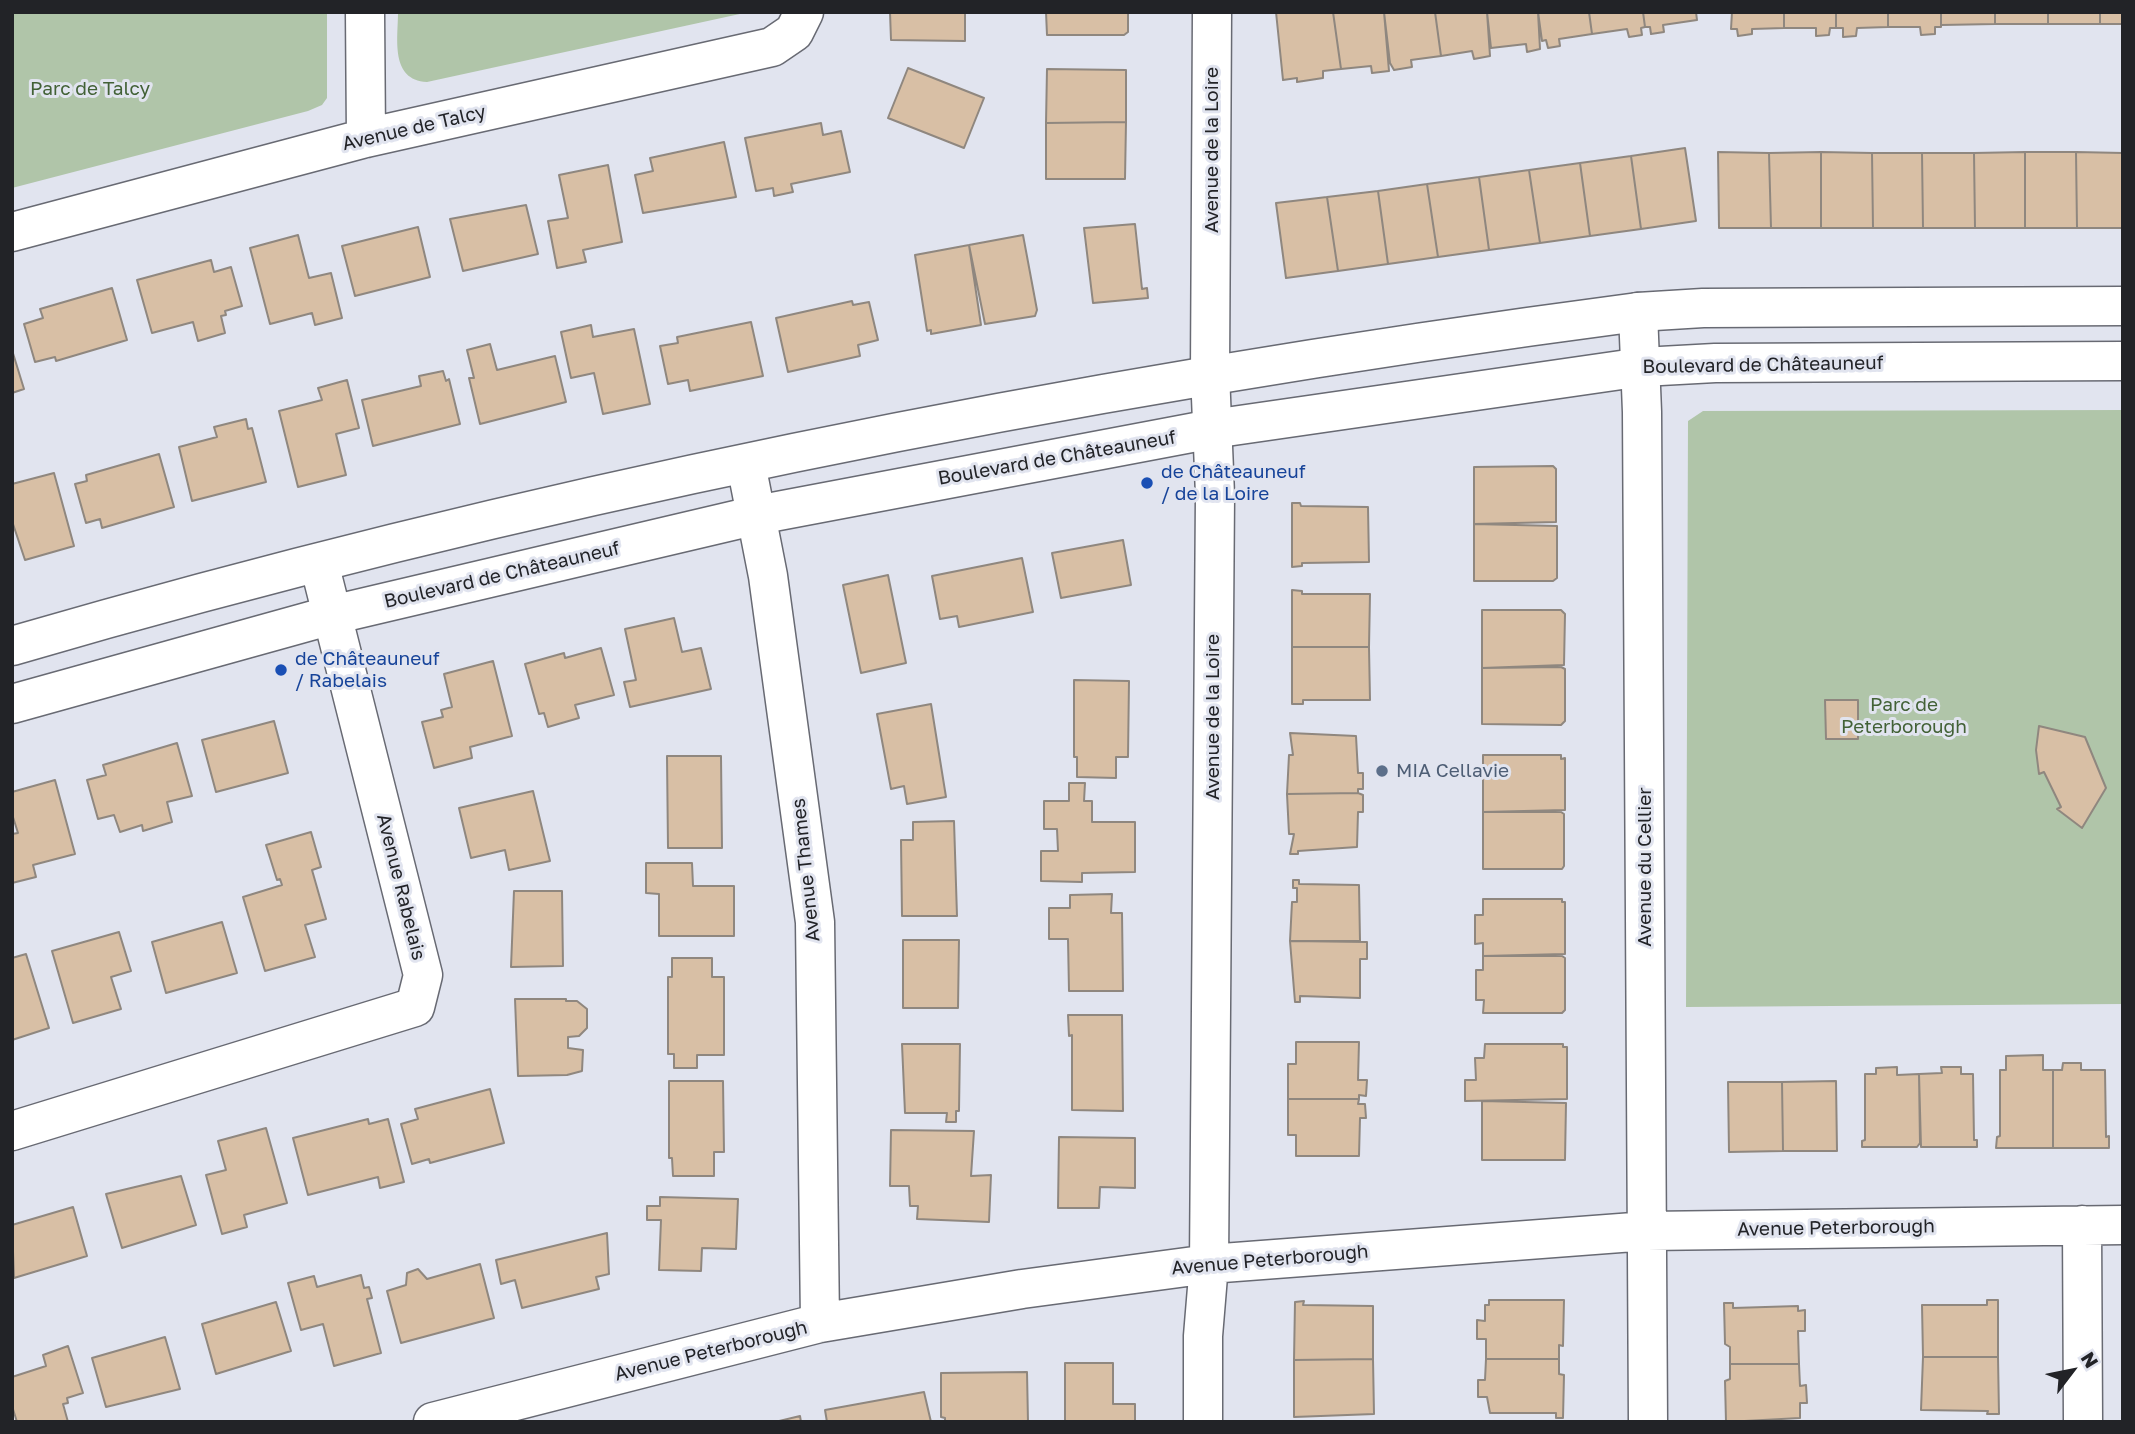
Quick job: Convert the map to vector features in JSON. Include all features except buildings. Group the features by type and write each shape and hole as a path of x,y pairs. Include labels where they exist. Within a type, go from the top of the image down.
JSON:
{"street":[{"path":"365,12 366,138"},
{"name":"Avenue de Talcy","path":"12,232 366,138 772,47 794,32 804,12"},
{"name":"Avenue de la Loire","path":"1203,1422 1203,1336 1209,1264 1215,509 1210,373 1212,12"},
{"path":"12,646 319,563 530,510 746,464 1210,373 1637,312 1703,308 2123,306"},
{"name":"Avenue du Cellier","path":"1637,312 1642,367 1648,1422"},
{"name":"Boulevard de Châteauneuf","path":"12,704 332,615 757,515 1212,429 1642,367 1715,363 2123,361"},
{"name":"Avenue Thames","path":"746,464 757,515 815,922 820,1323"},
{"name":"Avenue Rabelais","path":"12,1131 415,1007 423,975 319,563"},
{"path":"2082,1225 2083,1422"},
{"name":"Avenue Peterborough","path":"433,1422 820,1323 1022,1289 1209,1264 1647,1231 2123,1225"}],"green space":[{"name":"Parc de Talcy","path":"12,12 327,12 327,98 322,105 308,111 12,188"},
{"path":"398,12 749,12 427,82 415,80 402,66 397,45"},
{"name":"Parc de Peterborough","path":"2123,410 2123,1004 1686,1007 1688,421 1703,411"}],"place":[{"name":"de Châteauneuf / de la Loire","path":"1147,483"},
{"name":"de Châteauneuf / Rabelais","path":"281,670"},
{"name":"MIA Cellavie","path":"1382,771"}]}
